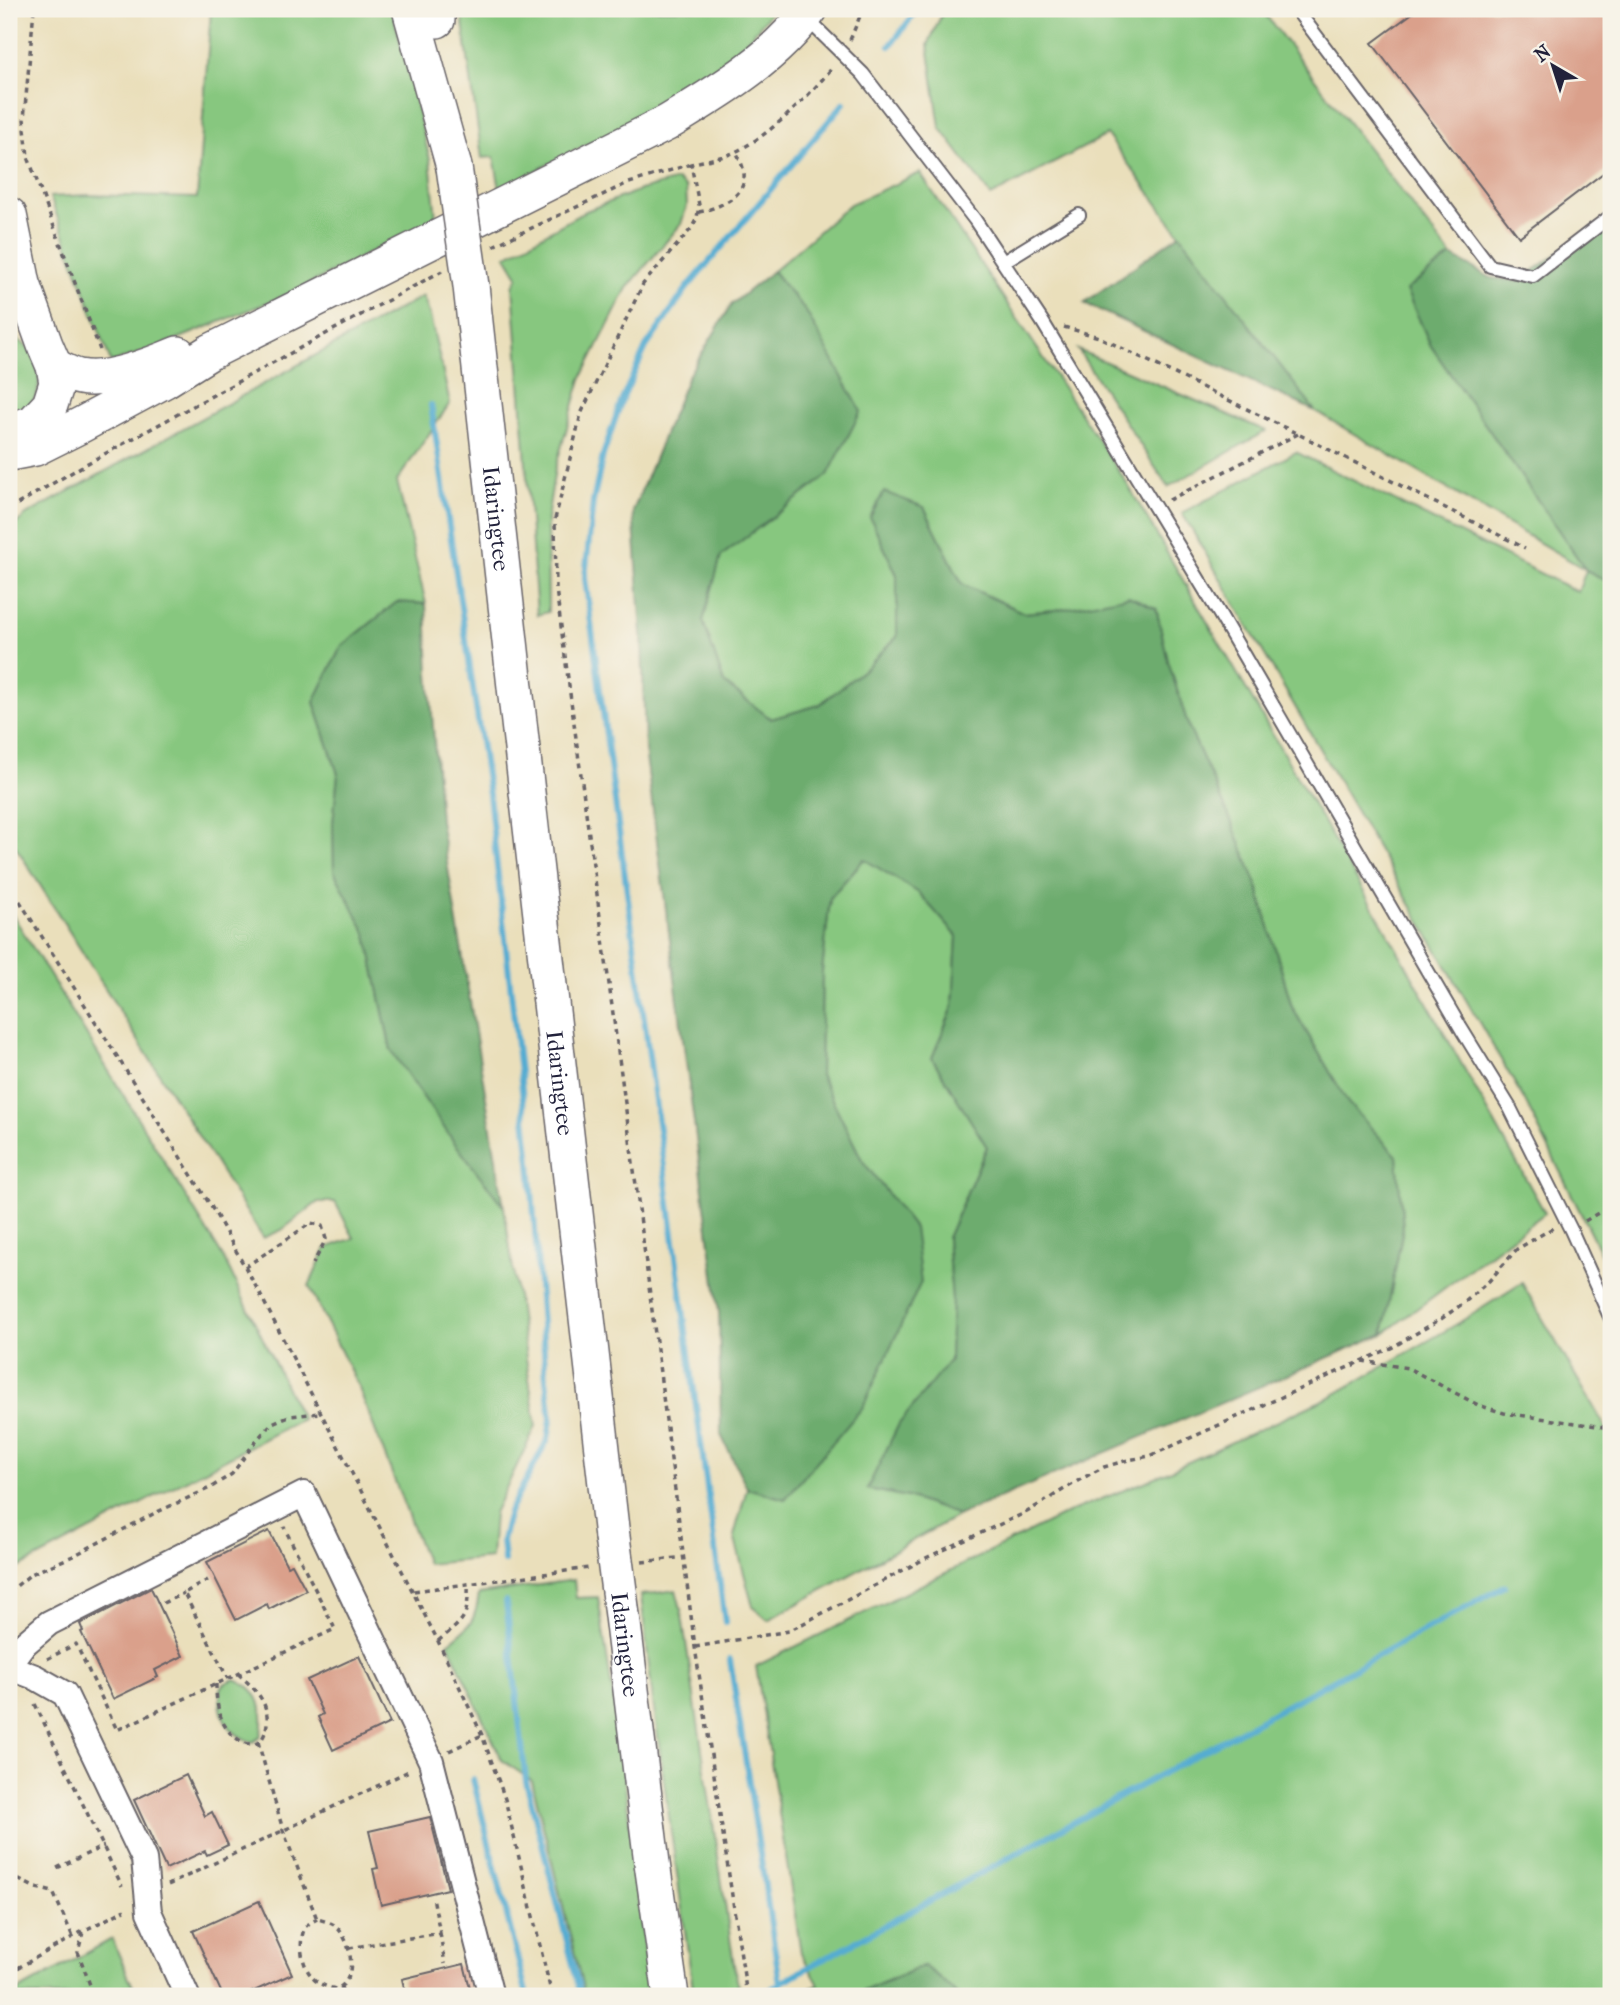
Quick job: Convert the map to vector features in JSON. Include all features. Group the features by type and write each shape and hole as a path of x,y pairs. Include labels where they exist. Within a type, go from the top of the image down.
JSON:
{"main road":[{"path":"10,446 35,448 165,380 210,352 667,123 732,83 784,39 806,11"},
{"name":"Idaringtee","path":"430,12 454,167 459,277 620,1564 652,1863 671,1996"},
{"path":"9,215 23,284 50,356 57,383 50,405 10,446"},
{"path":"9,319 29,328 50,356 81,378 106,376 146,367 186,351 210,352"}],"street":[{"path":"187,1996 149,1912 140,1903 145,1859 65,1694 9,1666 23,1645 49,1623 304,1494 431,1761 491,1996"}],"lane":[{"path":"1297,9 1490,266 1533,276 1611,216"},
{"path":"806,11 863,74 975,220 1042,321 1156,507 1510,1108 1569,1225 1611,1319"},
{"path":"1003,262 1079,215"}],"path":[{"path":"34,9 24,120 28,158 101,352"},
{"path":"484,250 626,184 736,151 791,112 813,92 844,55 863,9"},
{"path":"698,212 728,201 740,190 745,180 736,151"},
{"path":"691,164 699,205 691,229 643,284 581,414 555,519 556,589 695,1647 747,1996"},
{"path":"9,509 86,464 459,277"},
{"path":"1042,321 1099,337 1525,548"},
{"path":"1156,507 1298,434"},
{"path":"9,884 214,1211 414,1591 482,1735 505,1799 552,1996"},
{"path":"695,1647 789,1631 928,1557 1027,1512 1104,1467 1150,1456 1391,1348 1465,1302 1489,1281 1517,1249 1611,1205"},
{"path":"245,1267 311,1223 322,1226 326,1239 313,1264"},
{"path":"1360,1361 1408,1368 1478,1405 1504,1413 1611,1427"},
{"path":"9,1592 31,1574 211,1488 232,1474 272,1423 289,1416 321,1413"},
{"path":"42,1661 76,1644 117,1730 335,1629 275,1509"},
{"path":"620,1564 685,1557"},
{"path":"414,1591 589,1567"},
{"path":"163,1603 208,1580"},
{"path":"438,1641 459,1624 464,1616 469,1603 468,1583"},
{"path":"184,1593 228,1679"},
{"path":"216,1684 216,1701 220,1718 226,1728 240,1741 247,1744 258,1742 262,1740 266,1729 265,1706 256,1690 237,1674"},
{"path":"35,1704 104,1846 140,1903"},
{"path":"9,1973 83,1931 140,1903 163,1887 482,1735"},
{"path":"258,1742 283,1830 317,1919"},
{"path":"57,1868 130,1832"},
{"path":"9,1875 36,1888 53,1892 73,1937"},
{"path":"433,1897 446,1964"},
{"path":"317,1919 332,1923 349,1948 348,1980 336,1989 318,1983 305,1964 302,1941 304,1930 317,1919"},
{"path":"83,1931 78,1952 94,1996"},
{"path":"349,1948 440,1933"},
{"path":"341,1987 344,1996"}],"green space":[{"path":"211,9 392,9 430,160 436,218 294,292 111,363 50,197 88,195 197,198"},
{"path":"461,9 772,9 731,59 655,110 500,189 494,157 482,158"},
{"path":"944,9 1261,9 1451,256 1406,290 1431,346 1586,570 1315,411 1221,290 1107,135 991,196 940,127 928,45"},
{"path":"920,173 1125,480 1405,963 1545,1213 1383,1334 1403,1228 1397,1157 1348,1103 1292,1007 1257,885 1189,728 1168,661 1156,608 1064,609 1024,613 962,584 924,507 870,517 897,575 897,637 867,667 819,705 771,719 724,683 703,621 721,556 828,475 807,313 773,271 850,204"},
{"path":"677,180 686,188 687,205 681,224 627,288 581,379 555,469 547,519 548,612 537,615 513,286 518,276 506,256 586,211 640,190"},
{"path":"1611,216 1611,583 1586,570 1431,346 1406,290 1451,256 1491,278 1519,281"},
{"path":"1180,234 1315,411 1084,303"},
{"path":"773,271 807,313 861,411 828,475 721,556 703,621 724,683 771,719 819,705 867,667 897,637 897,575 870,517 884,492 924,507 962,584 1024,613 1064,609 1129,596 1156,608 1168,661 1189,728 1257,885 1292,1007 1348,1103 1397,1156 1403,1228 1383,1334 959,1515 907,1497 867,1489 899,1424 950,1360 952,1299 947,1238 987,1147 932,1058 953,1007 957,936 919,893 864,859 830,898 822,972 820,1075 862,1160 914,1228 921,1282 863,1407 785,1499 747,1488 721,1435 719,1313 645,750 642,634 633,511 688,376 732,304"},
{"path":"423,296 450,403 397,481 426,604 397,602 341,647 314,702 338,774 333,824 334,871 367,935 391,1050 454,1142 504,1207 536,1426 494,1513 491,1558 427,1564 358,1386 309,1286 326,1248 354,1238 335,1202 318,1202 282,1230 263,1238 9,836 9,530 26,515"},
{"path":"9,336 29,349 37,366 39,382 31,403 9,414"},
{"path":"1078,350 1266,431 1168,487"},
{"path":"1296,452 1578,592 1586,570 1611,583 1611,1274 1525,1101 1182,513"},
{"path":"397,602 426,604 440,820 504,1207 454,1142 391,1050 367,935 334,871 333,824 338,774 314,702 341,647"},
{"path":"864,859 919,893 957,936 953,1007 932,1058 987,1147 947,1238 952,1299 950,1360 899,1424 868,1489 907,1497 959,1515 768,1620 753,1607 734,1536 747,1488 785,1499 914,1228 862,1160 820,1075 822,972 830,897"},
{"path":"9,909 223,1257 302,1419 9,1573"},
{"path":"1522,1283 1611,1437 1611,1996 958,1996 923,1966 852,1996 790,1996 819,1985 801,1953 756,1666 1074,1510 1147,1481 1332,1396"},
{"path":"574,1580 576,1598 598,1597 621,1750 650,1996 585,1996 532,1781 502,1760 448,1643 471,1623 479,1594"},
{"path":"676,1590 740,1996 694,1996 653,1702 641,1595"},
{"path":"235,1679 251,1689 260,1702 262,1728 260,1737 253,1742 234,1732 222,1714 221,1689 224,1684"},
{"path":"112,1939 137,1996 9,1996"},
{"path":"923,1966 958,1996 852,1996"}],"building":[{"path":"1418,9 1611,9 1611,167 1519,237 1372,43"},
{"path":"269,1531 287,1566 292,1564 306,1590 269,1609 267,1604 236,1620 207,1562"},
{"path":"151,1588 183,1656 155,1670 158,1677 113,1699 81,1632 83,1631 80,1624"},
{"path":"359,1656 390,1723 333,1750 318,1717 323,1714 307,1680"},
{"path":"186,1775 205,1816 212,1812 228,1845 207,1855 205,1851 166,1869 134,1800"},
{"path":"430,1817 448,1889 381,1905 373,1869 378,1868 369,1831"},
{"path":"259,1901 292,1974 243,1996 223,1996 193,1931"},
{"path":"464,1964 472,1996 406,1996 402,1979"}],"waterway":[{"path":"890,46 918,9"},
{"path":"725,1622 585,578 593,502 603,455 621,402 646,347 687,288 844,103"},
{"path":"431,405 489,795 530,1162 551,1419 548,1439 509,1512 502,1540 504,1561"},
{"path":"780,1983 1505,1586"},
{"path":"506,1601 526,1781 581,1996"},
{"path":"730,1660 780,1983 770,1990"},
{"path":"473,1779 527,1996"}]}
